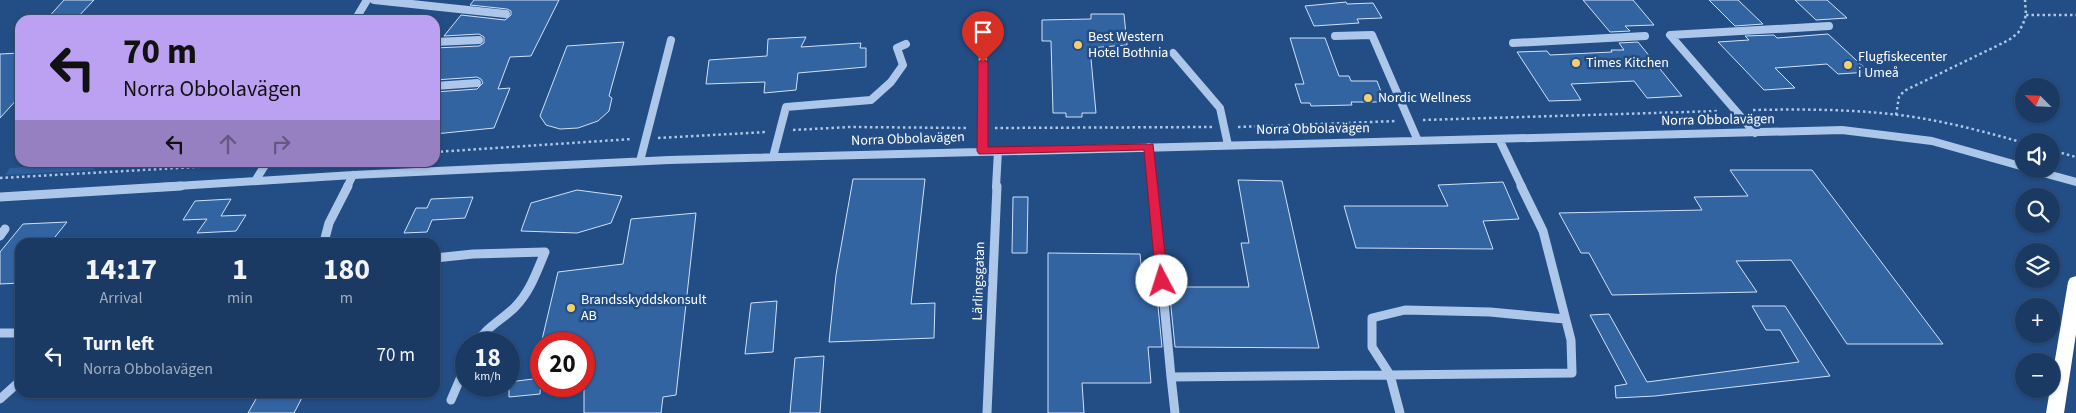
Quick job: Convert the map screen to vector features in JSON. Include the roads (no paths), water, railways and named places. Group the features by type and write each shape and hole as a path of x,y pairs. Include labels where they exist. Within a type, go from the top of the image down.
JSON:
{"highway":[{"path":"2055,413 2076,282"}],"street":[{"path":"358,15 367,0"},
{"path":"374,0 506,14"},
{"path":"982,151 983,24"},
{"path":"1755,133 1670,34 1829,26"},
{"path":"1335,36 1372,35 1418,141"},
{"path":"1513,43 1645,36"},
{"path":"440,42 479,40"},
{"path":"640,161 671,40"},
{"path":"773,157 786,107 871,100 891,82 903,65 897,48 906,44"},
{"path":"1174,53 1220,108 1228,145"},
{"path":"440,86 477,83"},
{"name":"Norra Obbolavägen","path":"0,197 353,175 640,161 1842,130 1932,141 2015,164"},
{"path":"1149,147 1170,377 1572,373 1571,340 1543,231 1498,139"},
{"name":"Lärlingsgatan","path":"987,413 998,151"},
{"path":"255,181 264,167"},
{"path":"325,238 329,223 353,175"},
{"path":"2060,178 2076,182"},
{"path":"440,257 473,254 545,252 535,276 515,307 482,332"},
{"path":"1400,413 1390,375 1372,347 1372,318 1405,310 1490,312 1565,319"},
{"path":"0,333 15,332"},
{"path":"451,400 455,391"}],"lane":[{"path":"1170,377 1175,413"},
{"path":"0,400 15,386"}],"place":[{"name":"Best Western Hotel Bothnia","path":"1078,45"},
{"name":"Times Kitchen","path":"1576,63"},
{"name":"Flugfiskecenter i Umeå","path":"1848,65"},
{"name":"Nordic Wellness","path":"1368,98"},
{"name":"Brandsskyddskonsult AB","path":"571,308"}]}
